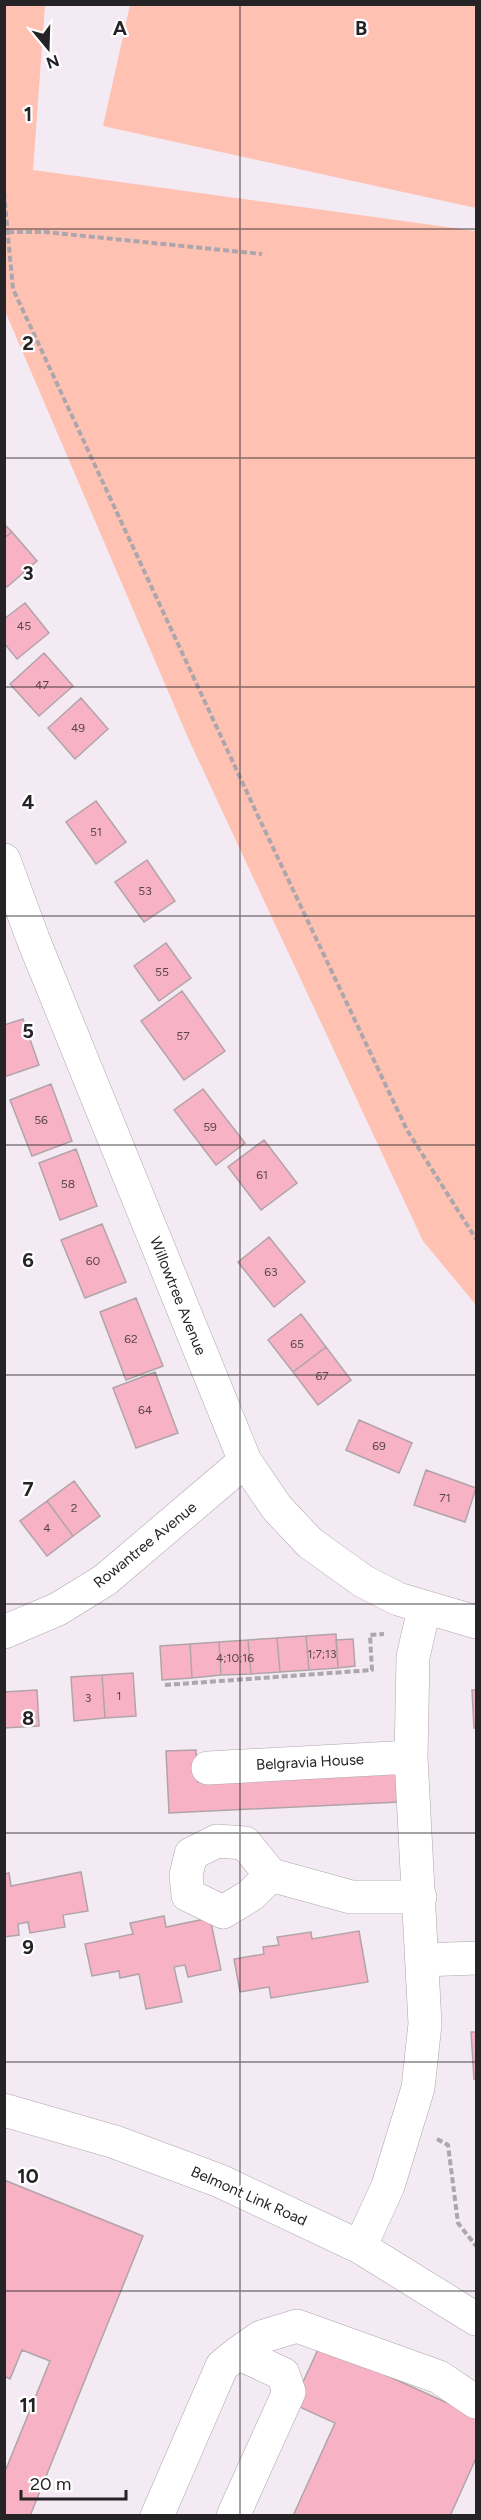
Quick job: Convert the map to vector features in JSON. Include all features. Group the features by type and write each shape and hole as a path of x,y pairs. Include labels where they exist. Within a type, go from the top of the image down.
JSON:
{"street":[{"name":"Willowtree Avenue","path":"4,860 42,960 245,1461 277,1508 310,1543 363,1581 424,1609 477,1622"},
{"name":"Rowantree Avenue","path":"4,1632 58,1609 105,1580 245,1461"},
{"path":"360,2247 388,2186 418,2088 425,2024 411,1757 412,1657 424,1609"},
{"name":"Belgravia House","path":"208,1768 411,1757"},
{"path":"271,1875 351,1897 420,1897"},
{"path":"423,1960 477,1958"},
{"name":"Belmont Link Road","path":"4,2110 115,2142 220,2181 360,2247 477,2319"},
{"path":"157,2516 222,2366 261,2337 297,2326 439,2377 477,2402"},
{"path":"233,2516 289,2392 283,2374 238,2353"}],"path":[{"path":"4,193 14,289 139,562 407,1130 477,1239"},
{"path":"8,232 45,232 262,254"},
{"path":"165,1685 372,1670 370,1635 383,1634"},
{"path":"408,2122 448,2145 458,2223 477,2246"}],"shaded area":[{"path":"4,5 45,5 33,170 476,231 476,1305 423,1241 189,740 5,311"},
{"path":"130,5 476,5 476,208 103,126"}],"building":[{"path":"4,524 12,532 4,538"},
{"path":"12,532 37,561 7,587 4,584 4,538"},
{"path":"25,603 49,633 17,659 4,643 4,619"},
{"path":"44,653 73,686 39,716 10,684"},
{"path":"81,698 108,729 75,759 48,728"},
{"path":"96,801 126,842 96,864 66,822"},
{"path":"147,860 175,901 144,922 115,882"},
{"path":"166,943 191,978 159,1001 134,966"},
{"path":"182,991 225,1051 184,1080 141,1021"},
{"path":"23,1019 39,1065 4,1077 4,1025"},
{"path":"51,1084 72,1141 32,1156 10,1100"},
{"path":"203,1089 245,1143 216,1165 174,1110"},
{"path":"264,1140 297,1183 261,1210 228,1167"},
{"path":"76,1149 97,1206 60,1220 39,1163"},
{"path":"102,1224 126,1282 85,1298 61,1240"},
{"path":"269,1237 305,1282 274,1307 238,1262"},
{"path":"136,1298 163,1366 126,1380 100,1312"},
{"path":"301,1314 326,1347 293,1372 268,1340"},
{"path":"326,1347 351,1380 318,1405 293,1372"},
{"path":"155,1372 178,1433 136,1448 113,1388"},
{"path":"359,1420 412,1443 399,1473 346,1450"},
{"path":"426,1470 476,1488 465,1522 414,1505"},
{"path":"74,1481 100,1516 73,1536 47,1501"},
{"path":"47,1501 73,1536 47,1556 20,1521"},
{"path":"336,1634 338,1668 309,1670 306,1636"},
{"path":"306,1636 309,1670 280,1672 277,1638"},
{"path":"277,1638 280,1672 251,1674 248,1640"},
{"path":"353,1639 355,1666 338,1668 336,1640"},
{"path":"248,1640 251,1674 221,1675 219,1642"},
{"path":"219,1642 221,1675 192,1678 190,1644"},
{"path":"190,1644 192,1678 162,1680 160,1646"},
{"path":"133,1673 136,1716 105,1718 102,1675"},
{"path":"102,1675 105,1718 74,1721 71,1677"},
{"path":"37,1690 39,1726 4,1728 4,1692"},
{"path":"472,1690 476,1690 476,1728 474,1728"},
{"path":"196,1750 198,1782 397,1773 399,1802 169,1813 166,1751"},
{"path":"81,1872 88,1911 63,1915 65,1927 30,1933 28,1922 18,1924 19,1935 4,1937 4,1874 9,1873 11,1886"},
{"path":"164,1916 166,1927 210,1918 221,1970 188,1977 185,1965 174,1967 182,2002 146,2009 139,1974 120,1978 119,1971 92,1976 85,1944 133,1934 130,1923"},
{"path":"359,1931 368,1982 271,1998 269,1987 240,1992 234,1959 264,1954 263,1947 279,1945 277,1937 311,1932 312,1939"},
{"path":"471,2032 476,2032 476,2079 474,2079"},
{"path":"4,2180 143,2236 30,2516 4,2516 4,2474 50,2361 22,2350 10,2379 4,2376"},
{"path":"320,2345 476,2416 476,2458 450,2516 293,2516 335,2423 293,2404"}]}
